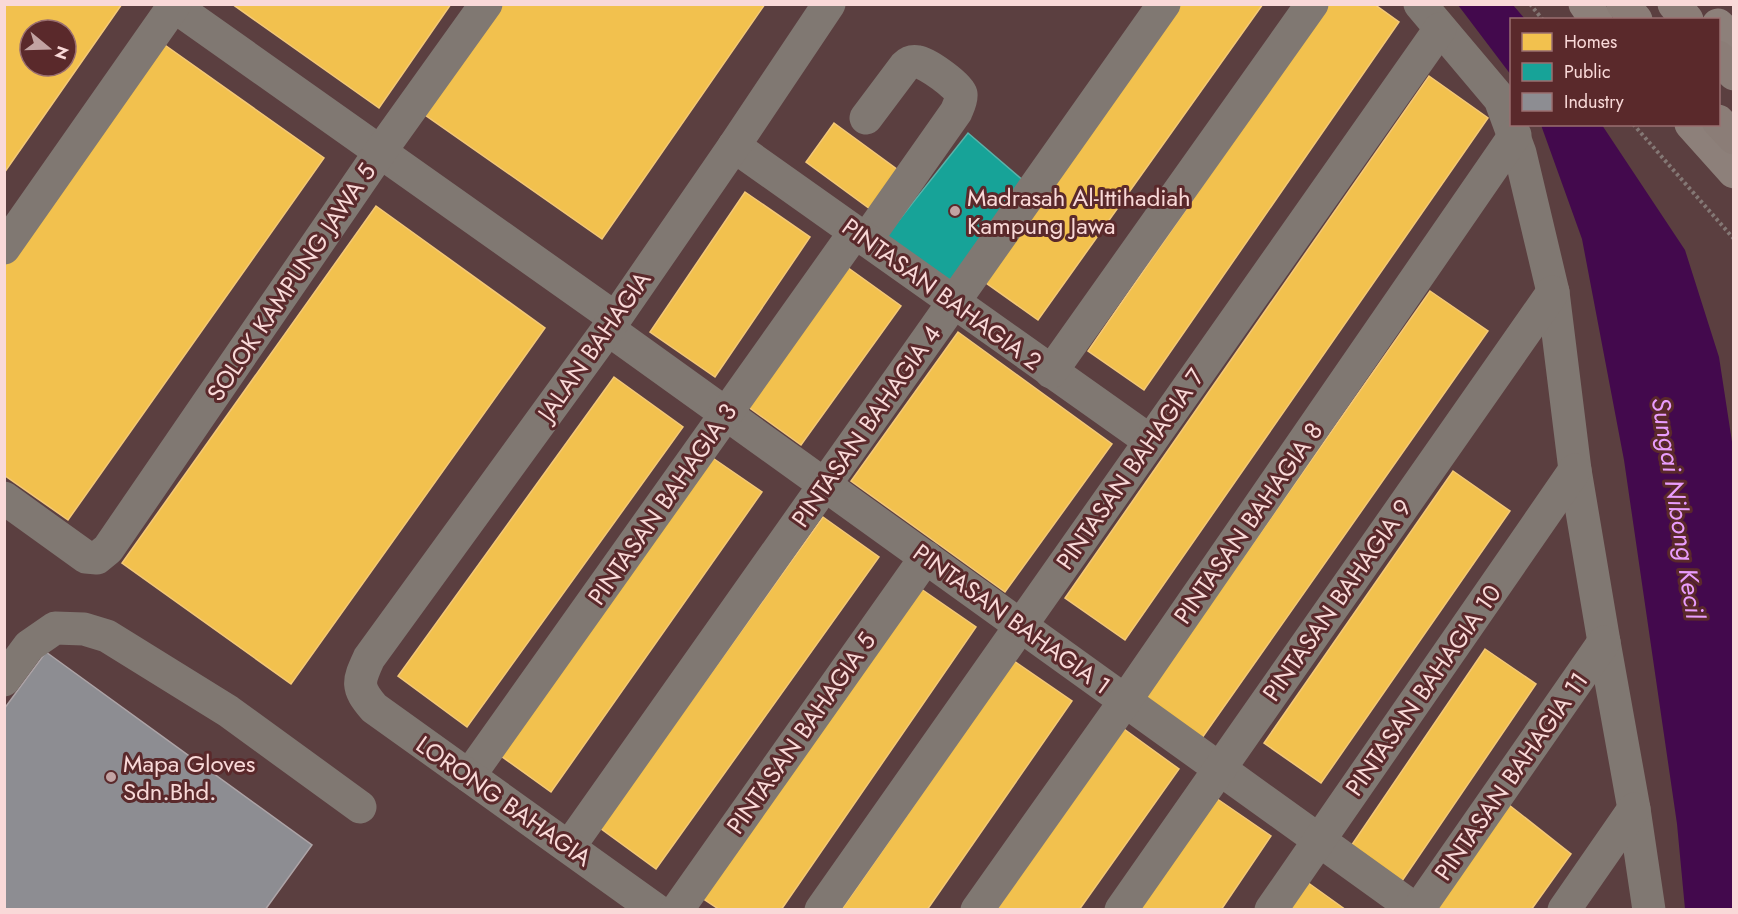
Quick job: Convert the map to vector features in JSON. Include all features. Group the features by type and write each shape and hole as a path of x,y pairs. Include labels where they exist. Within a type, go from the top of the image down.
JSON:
{"highway":[{"path":"1623,4 1634,18"},
{"path":"1674,4 1685,18"},
{"path":"1720,58 1734,74"},
{"path":"1720,122 1734,138"}],"main road":[{"path":"1584,4 1594,18"},
{"path":"1701,4 1712,18"},
{"path":"1720,26 1734,40"},
{"path":"1693,126 1734,172"}],"street":[{"name":"SOLOK KAMPUNG JAWA 5","path":"4,498 86,557 97,558 108,549 380,152 486,4"},
{"name":"JALAN BAHAGIA","path":"360,685 369,658 611,323 829,4"},
{"name":"PINTASAN BAHAGIA 4","path":"569,847 1164,4"},
{"path":"1051,372 1312,4"},
{"name":"PINTASAN BAHAGIA 1","path":"174,5 380,152 611,323 726,414 1417,909"},
{"path":"4,248 174,5"},
{"path":"1430,17 1500,99 1510,123"},
{"name":"PINTASAN BAHAGIA 7","path":"820,909 1150,441 1430,17"},
{"name":"PINTASAN BAHAGIA 3","path":"468,776 726,414 956,112 961,102 961,94 957,87 924,64 917,61 910,62 866,118"},
{"path":"1511,126 1552,292 1575,470 1634,809 1649,909"},
{"name":"PINTASAN BAHAGIA 8","path":"977,909 1125,701 1515,135"},
{"name":"PINTASAN BAHAGIA 2","path":"734,146 1150,441"},
{"name":"PINTASAN BAHAGIA 9","path":"1121,909 1552,292"},
{"name":"PINTASAN BAHAGIA 10","path":"1271,909 1575,470"},
{"name":"PINTASAN BAHAGIA 5","path":"677,909 926,557"},
{"path":"4,680 29,646 55,628 84,629 107,636 228,711 360,807"},
{"name":"PINTASAN BAHAGIA 11","path":"1417,909 1604,642"},
{"name":"LORONG BAHAGIA","path":"360,685 363,696 374,708 656,909"},
{"path":"1564,909 1634,809"}],"path":[{"path":"1530,4 1541,18"},
{"path":"1635,126 1734,239"}],"water":[{"path":"1458,5 1513,5 1524,18 1510,18 1510,74"},
{"name":"Sungai Nibong Kecil","path":"1541,126 1603,126 1685,250 1719,357 1734,455 1733,909 1685,909 1677,824 1624,460 1582,239"}],"building: Homes":[{"path":"4,4 122,4 78,67 78,18 18,18 18,78 70,78 4,173"},
{"path":"232,4 451,4 379,108"},
{"path":"503,4 765,4 602,239 425,115"},
{"path":"1175,4 1263,4 1038,320 979,278"},
{"path":"1328,4 1374,4 1399,22 1144,390 1088,351"},
{"path":"162,43 324,158 68,520 4,475 4,265"},
{"path":"1429,76 1488,118 1125,640 1065,598"},
{"path":"834,123 898,170 870,209 806,162"},
{"path":"745,192 810,237 715,377 650,332"},
{"path":"376,206 545,328 291,684 122,563"},
{"path":"840,262 901,306 801,445 740,401"},
{"path":"1430,291 1488,331 1202,738 1145,697"},
{"path":"958,332 1112,444 1005,592 851,481"},
{"path":"614,377 683,427 467,727 398,676"},
{"path":"704,452 762,492 551,792 494,751"},
{"path":"1453,471 1510,511 1321,783 1264,743"},
{"path":"823,517 879,557 656,869 600,828"},
{"path":"914,584 976,627 781,910 720,910 699,896"},
{"path":"1485,649 1536,684 1402,881 1351,846"},
{"path":"1014,661 1072,701 927,910 841,910"},
{"path":"1124,729 1179,769 1079,910 996,910"},
{"path":"1213,796 1271,836 1221,910 1135,910"},
{"path":"1504,801 1571,854 1531,910 1430,910"},
{"path":"1307,882 1346,910 1289,910"}],"building: Public":[{"name":"Madrasah Al-Ittihadiah Kampung Jawa","path":"968,133 1025,182 956,279 944,280 884,239"}],"building: Industry":[{"name":"Mapa Gloves Sdn.Bhd.","path":"46,652 312,845 265,910 4,910 4,709"}],"place":[{"name":"Madrasah Al-Ittihadiah Kampung Jawa","path":"955,211"},
{"name":"Mapa Gloves Sdn.Bhd.","path":"111,777"}]}
